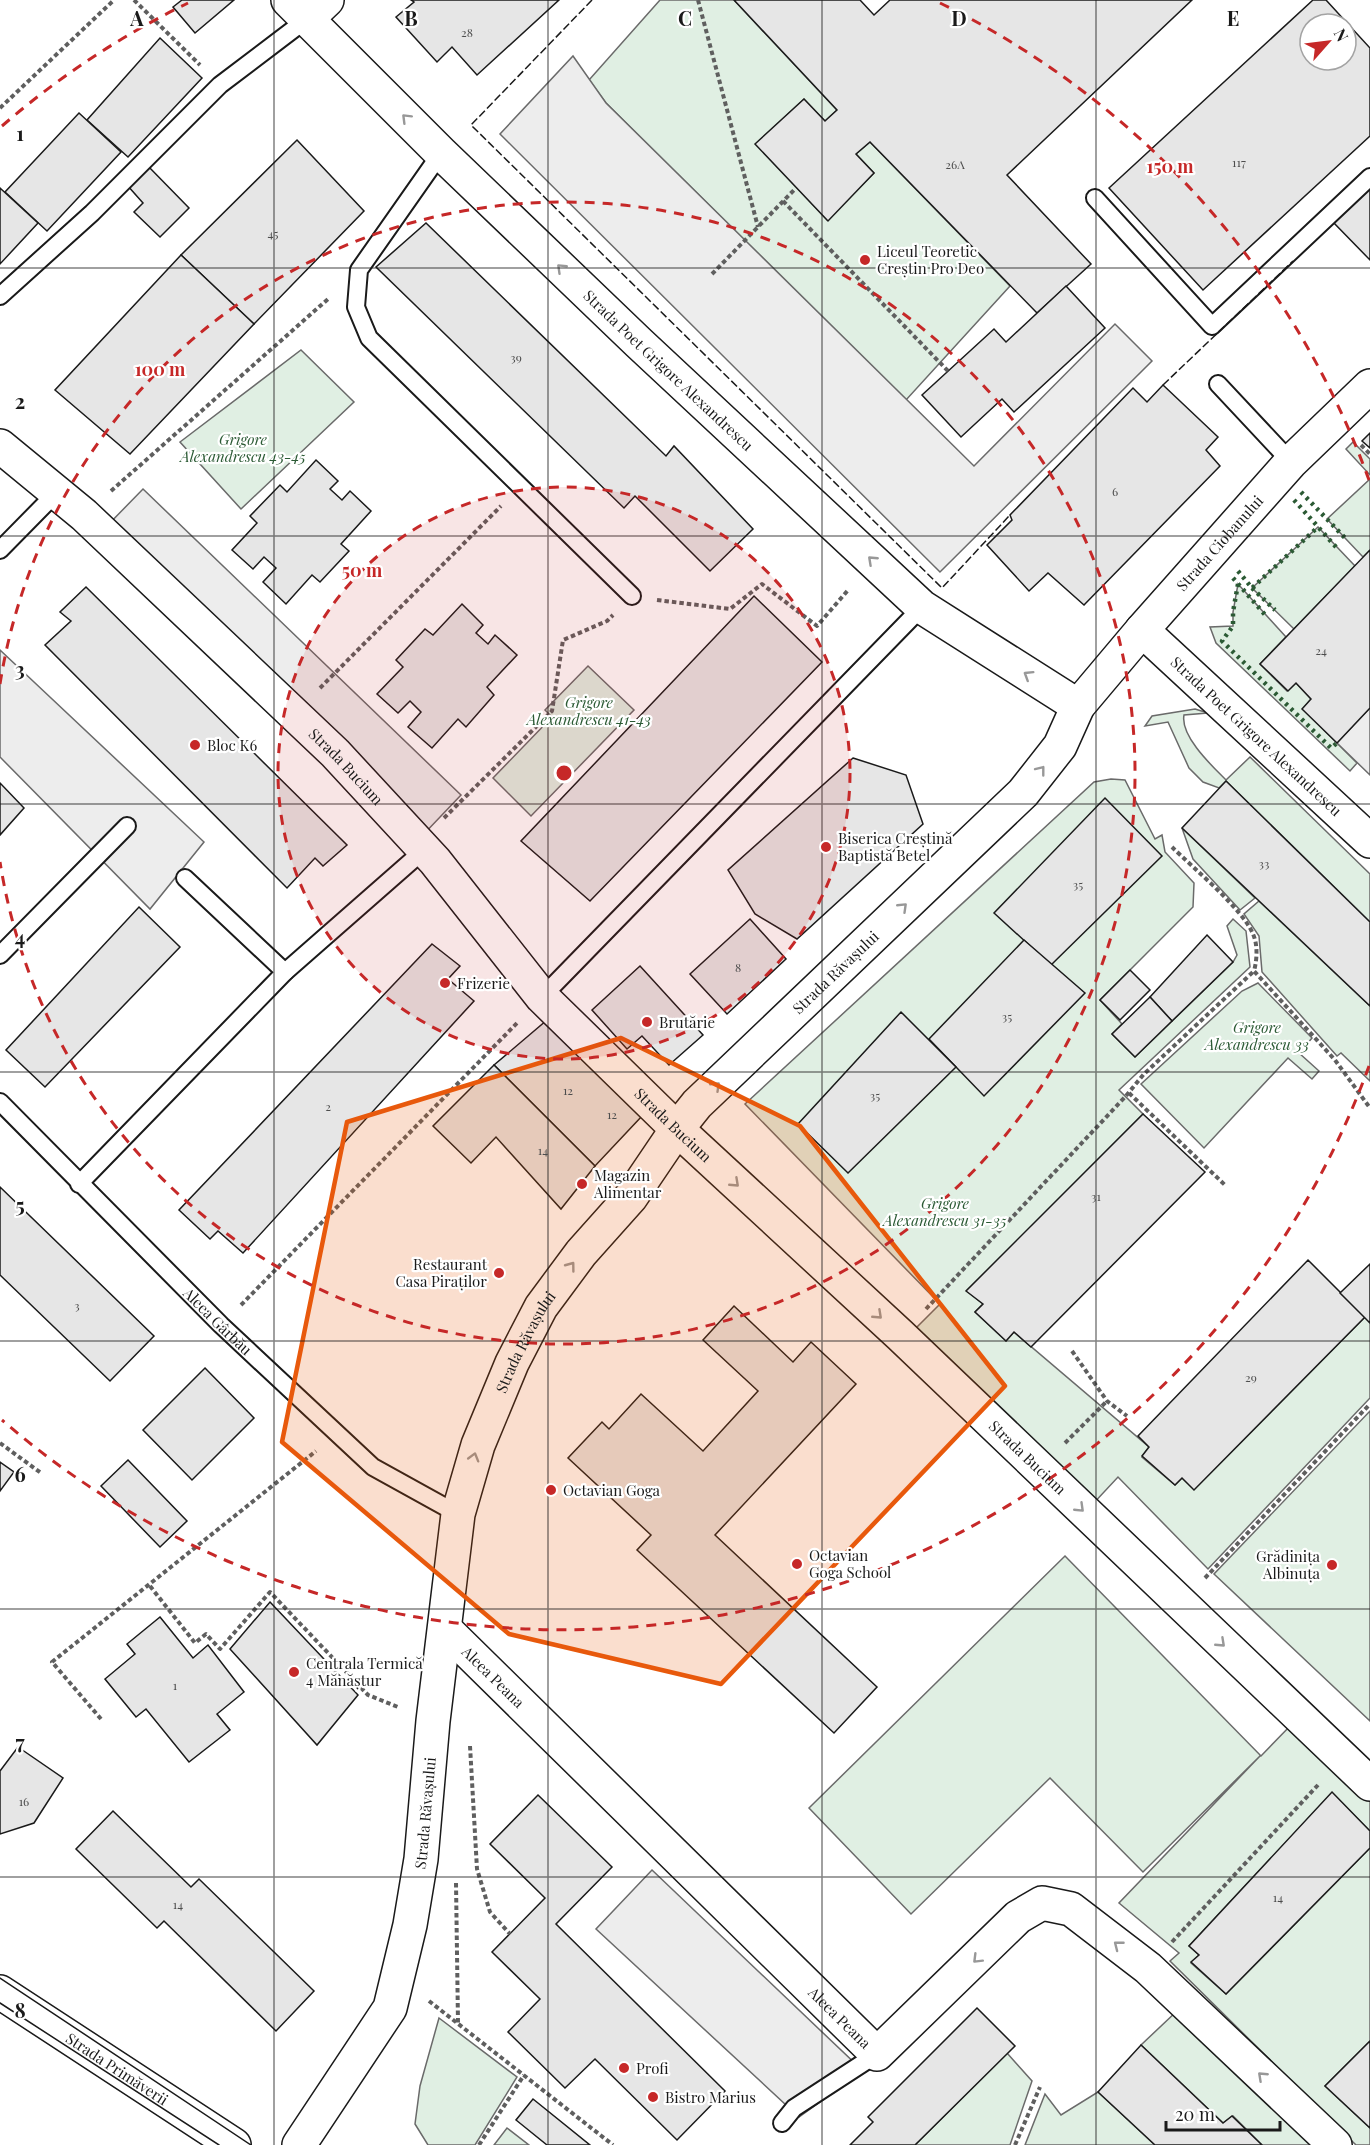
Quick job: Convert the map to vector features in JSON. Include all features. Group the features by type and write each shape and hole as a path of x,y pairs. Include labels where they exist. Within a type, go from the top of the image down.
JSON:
{"street":[{"name":"Strada Poet Grigore Alexandrescu","path":"308,6 441,153 639,343 922,607 1078,706"},
{"name":"Strada Ciobanului","path":"1078,706 1291,462 1370,386"},
{"name":"Strada Bucium","path":"0,446 55,494 84,515 335,753 421,846 543,997 677,1129 900,1335 1180,1605 1370,1784"},
{"name":"Strada Poet Grigore Alexandrescu","path":"1142,630 1370,841"},
{"name":"Strada Răvașului","path":"299,2145 390,2008 410,1925 421,1859 458,1514 478,1445 512,1363 541,1306 581,1253 632,1197 677,1129 697,1104 1023,793 1060,746 1078,706"},
{"name":"Aleea Peana","path":"445,1629 877,2054 1018,1917 1042,1903 1071,1909 1148,1968 1335,2145"},
{"name":"Strada Primăverii","path":"0,1992 234,2145"}],"lane":[{"path":"0,296 92,213 220,85 308,6"},
{"path":"441,153 359,270 356,307 369,338 632,596"},
{"path":"1095,198 1212,326 1370,177"},
{"path":"1218,384 1291,462"},
{"path":"0,550 55,494"},
{"path":"543,997 922,607"},
{"path":"0,955 127,826"},
{"path":"79,1184 285,972 421,846"},
{"path":"185,878 285,972"},
{"name":"Aleea Gârbău","path":"0,1102 221,1325 373,1467 458,1514"},
{"path":"782,2123 794,2108 877,2054"}],"path":[{"path":"0,108 114,0"},
{"path":"134,0 220,85"},
{"path":"698,0 758,227"},
{"path":"712,274 796,188"},
{"path":"783,201 948,371"},
{"path":"84,515 359,270"},
{"path":"294,714 520,486"},
{"path":"421,846 552,711 563,640 607,621 632,596 730,609 762,584 817,626 874,562"},
{"path":"900,1335 1129,1093 1144,1074 1254,971 1257,959 1253,934 1235,910 1172,847"},
{"path":"1254,971 1335,1060 1370,1108"},
{"path":"221,1325 543,997"},
{"path":"1129,1093 1226,1186"},
{"path":"1072,1351 1107,1401 1127,1416"},
{"path":"1040,1469 1107,1401"},
{"path":"1180,1605 1370,1404"},
{"path":"101,1719 52,1662 338,1434"},
{"path":"0,1443 41,1473"},
{"path":"150,1586 195,1642 206,1634 220,1649 270,1592 368,1695 434,1721"},
{"path":"469,1740 477,1869 490,1912 510,1934"},
{"path":"1148,1968 1343,1759"},
{"path":"432,2003 613,2145"},
{"path":"479,2145 524,2075"},
{"path":"1016,2145 1040,2087"}],"highlighted area":[{"path":"621,1038 800,1126 1005,1386 721,1684 509,1634 282,1442 347,1122"}],"green space":[{"path":"660,0 734,0 837,110 825,121 804,99 756,144 827,220 874,173 856,154 870,142 1010,286 906,400 606,103 589,80"},
{"name":"Grigore Alexandrescu 43-45","path":"301,350 354,402 241,509 180,442"},
{"path":"1353,442 1370,459 1370,475 1346,449"},
{"path":"1370,479 1370,550 1363,557 1327,519"},
{"path":"1318,527 1355,566 1294,629 1252,588"},
{"path":"1238,584 1286,637 1260,664 1287,691 1296,683 1311,699 1303,709 1357,763 1350,771 1216,643 1210,627 1233,626"},
{"name":"Grigore Alexandrescu 41-43","path":"588,666 634,710 531,816 493,778 552,717 545,710"},
{"path":"1195,709 1208,713 1184,715 1187,732 1198,750 1226,780 1250,757 1370,874 1370,922 1226,781 1219,788 1203,782 1189,768 1168,722 1145,726 1152,716"},
{"name":"Grigore Alexandrescu 31-35","path":"1111,779 1125,780 1155,839 1162,835 1165,852 1194,883 1193,907 1100,1000 1122,1024 1112,1034 1135,1057 1233,962 1237,955 1227,926 1233,919 1246,931 1250,967 1119,1090 1143,1114 967,1291 983,1304 975,1312 1006,1341 1014,1332 1149,1447 1142,1457 1175,1485 1182,1478 1194,1489 1365,1317 1370,1323 1370,1398 1208,1569 1118,1477 1091,1506 911,1333 940,1304 745,1104 1094,782"},
{"path":"1182,828 1255,898 1240,910 1193,859"},
{"path":"1259,901 1370,1006 1370,1081 1341,1053 1337,1056 1262,972 1259,936 1244,914"},
{"name":"Grigore Alexandrescu 33","path":"1258,983 1312,1038 1299,1053 1319,1071 1312,1079 1288,1058 1204,1148 1141,1084 1242,991"},
{"path":"1370,1411 1370,1721 1214,1574"},
{"path":"1065,1556 1261,1756 1291,1725 1370,1800 1370,1831 1332,1793 1189,1946 1199,1955 1191,1963 1226,1994 1370,1848 1370,2041 1325,2086 1370,2128 1370,2145 1356,2145 1170,1961 1179,1953 1119,1903 1260,1756 1143,1872 1050,1778 911,1914 809,1808"},
{"path":"1178,2010 1314,2145 1262,2145 1233,2116 1223,2123 1141,2045"},
{"path":"439,2018 517,2077 475,2145 428,2145 415,2124 420,2086"},
{"path":"1007,2053 1032,2081 1010,2145 915,2145"},
{"path":"1098,2092 1155,2145 1025,2145 1045,2094 1061,2115"},
{"path":"507,2128 529,2145 494,2145"}],"shaded area":[{"path":"573,56 606,103 974,466 1115,324 1152,361 940,572 500,134"},
{"path":"143,489 461,795 421,837 104,529"},
{"path":"0,650 204,842 150,909 0,757"},
{"path":"1370,708 1370,775 1337,743"},
{"path":"652,1870 863,2071 799,2117 596,1929"}],"building":[{"path":"182,0 234,0 195,33 173,7"},
{"path":"411,0 559,0 477,75 452,47 437,62 396,17 414,2"},
{"path":"734,0 860,0 874,15 890,0 1192,0 1007,175 1091,264 1037,313 870,142 856,154 874,173 828,221 755,144 804,99 825,121 837,110"},
{"path":"1313,0 1326,0 1337,12 1300,12"},
{"path":"1298,14 1298,72 1358,72 1358,35 1370,48 1370,136 1203,290 1109,188"},
{"path":"160,38 202,78 128,157 87,120"},
{"path":"79,113 121,152 47,231 5,192"},
{"path":"297,140 364,211 254,324 181,255"},
{"path":"147,165 189,208 160,237 134,212 143,203 127,185"},
{"path":"1370,187 1370,260 1333,222"},
{"path":"0,188 38,223 0,264"},
{"path":"426,223 666,456 674,446 753,529 710,571 635,496 624,508 376,267"},
{"path":"181,255 254,324 130,454 55,390"},
{"path":"1066,286 1105,328 1014,412 1002,399 961,437 922,395 994,329 1006,342"},
{"path":"1163,385 1218,437 1206,450 1220,466 1084,605 1048,573 1029,591 987,545 1012,520 1010,515 1133,388 1147,402"},
{"path":"1370,433 1370,448 1362,441"},
{"path":"316,460 338,481 330,489 342,500 350,491 371,511 341,544 349,551 320,582 312,575 286,604 263,582 276,568 264,557 253,569 232,550 257,523 250,516 280,485 287,492"},
{"path":"1370,550 1370,708 1337,743 1302,709 1311,699 1296,683 1288,691 1260,664"},
{"name":"Bloc K6","path":"86,587 347,845 323,866 315,858 287,888 45,645 71,621 60,612"},
{"path":"754,596 822,662 590,901 521,841"},
{"path":"462,604 483,625 476,633 488,644 495,635 517,655 487,687 494,695 466,727 458,719 432,748 408,727 421,712 410,701 398,713 377,694 403,667 396,660 425,629 433,635"},
{"name":"Biserica Creștină Baptistă Betel","path":"853,758 906,775 923,824 797,939 755,914 728,870"},
{"path":"1226,781 1370,922 1370,1006 1182,828"},
{"path":"0,783 24,808 0,835"},
{"path":"1105,798 1162,856 1051,965 994,913"},
{"path":"139,907 180,947 45,1087 6,1050"},
{"path":"750,919 786,959 727,1014 690,974"},
{"path":"1207,935 1233,962 1172,1021 1150,997"},
{"path":"1024,940 1085,993 984,1096 929,1039"},
{"path":"432,944 460,966 448,979 474,1001 243,1253 218,1231 210,1239 179,1210"},
{"name":"Brutărie","path":"640,966 703,1035 669,1065 642,1036 627,1049 592,1010"},
{"path":"1130,970 1150,990 1120,1020 1100,1000"},
{"path":"1150,997 1172,1021 1135,1057 1112,1034"},
{"path":"901,1012 956,1067 848,1173 798,1124"},
{"path":"547,1020 642,1116 595,1166 494,1065"},
{"path":"494,1065 595,1166 561,1209 496,1137 471,1163 433,1126"},
{"path":"1143,1114 1205,1172 1031,1347 1014,1332 1006,1341 975,1312 983,1304 966,1291"},
{"path":"0,1187 154,1336 110,1381 0,1275"},
{"path":"1308,1260 1365,1317 1194,1490 1182,1478 1175,1485 1142,1456 1149,1447 1138,1436"},
{"path":"1370,1264 1370,1323 1340,1293"},
{"path":"734,1306 793,1362 811,1342 856,1384 715,1535 877,1687 834,1733 637,1550 651,1535 568,1458 602,1422 609,1429 641,1394 703,1451 758,1391 703,1340"},
{"path":"205,1368 254,1418 192,1480 143,1430"},
{"path":"128,1460 187,1521 160,1547 101,1486"},
{"path":"0,1462 14,1472 0,1491"},
{"name":"Centrala Termică 4 Mănăștur","path":"270,1602 358,1695 317,1745 230,1649"},
{"path":"160,1617 193,1658 208,1645 244,1692 217,1714 230,1730 189,1762 146,1709 136,1717 105,1679 135,1654 127,1644"},
{"path":"18,1747 63,1778 34,1823 0,1834 0,1771"},
{"path":"1332,1792 1370,1831 1370,1848 1226,1994 1191,1962 1199,1955 1189,1946"},
{"path":"538,1795 612,1867 556,1924 725,2091 677,2140 595,2059 565,2088 508,2032 540,1999 492,1952 545,1898 490,1844"},
{"path":"113,1811 191,1887 199,1879 314,1991 276,2031 164,1921 157,1928 76,1849"},
{"path":"977,2008 1015,2046 915,2145 850,2145 873,2122 868,2117"},
{"path":"1370,2041 1370,2128 1325,2086"},
{"path":"1141,2045 1223,2123 1232,2116 1262,2145 1155,2145 1098,2092"},
{"path":"533,2099 590,2145 547,2145 516,2120"}],"tram line":[{"path":"0,1978 251,2145"},
{"path":"0,2003 219,2145"}],"hedge":[{"path":"1301,492 1346,539"},
{"path":"1294,500 1336,547"},
{"path":"1238,571 1252,588 1318,527"},
{"path":"1233,578 1267,617"},
{"path":"1238,584 1233,626 1222,641 1331,748 1337,743"},
{"path":"1252,588 1275,610"}],"fence":[{"path":"592,0 471,125 942,588 1010,515"},
{"path":"1163,385 1293,261"}],"place":[{"name":"Liceul Teoretic Creștin Pro Deo","path":"865,260"},
{"name":"Bloc K6","path":"195,745"},
{"name":"Biserica Creștină Baptistă Betel","path":"826,847"},
{"name":"Frizerie","path":"445,983"},
{"name":"Brutărie","path":"647,1022"},
{"name":"Magazin Alimentar","path":"582,1184"},
{"name":"Restaurant Casa Piraților","path":"499,1273"},
{"name":"Octavian Goga","path":"551,1490"},
{"name":"Octavian Goga School","path":"797,1564"},
{"name":"Grădinița Albinuța","path":"1332,1565"},
{"name":"Centrala Termică 4 Mănăștur","path":"294,1672"},
{"name":"Profi","path":"624,2068"},
{"name":"Bistro Marius","path":"653,2097"}]}
